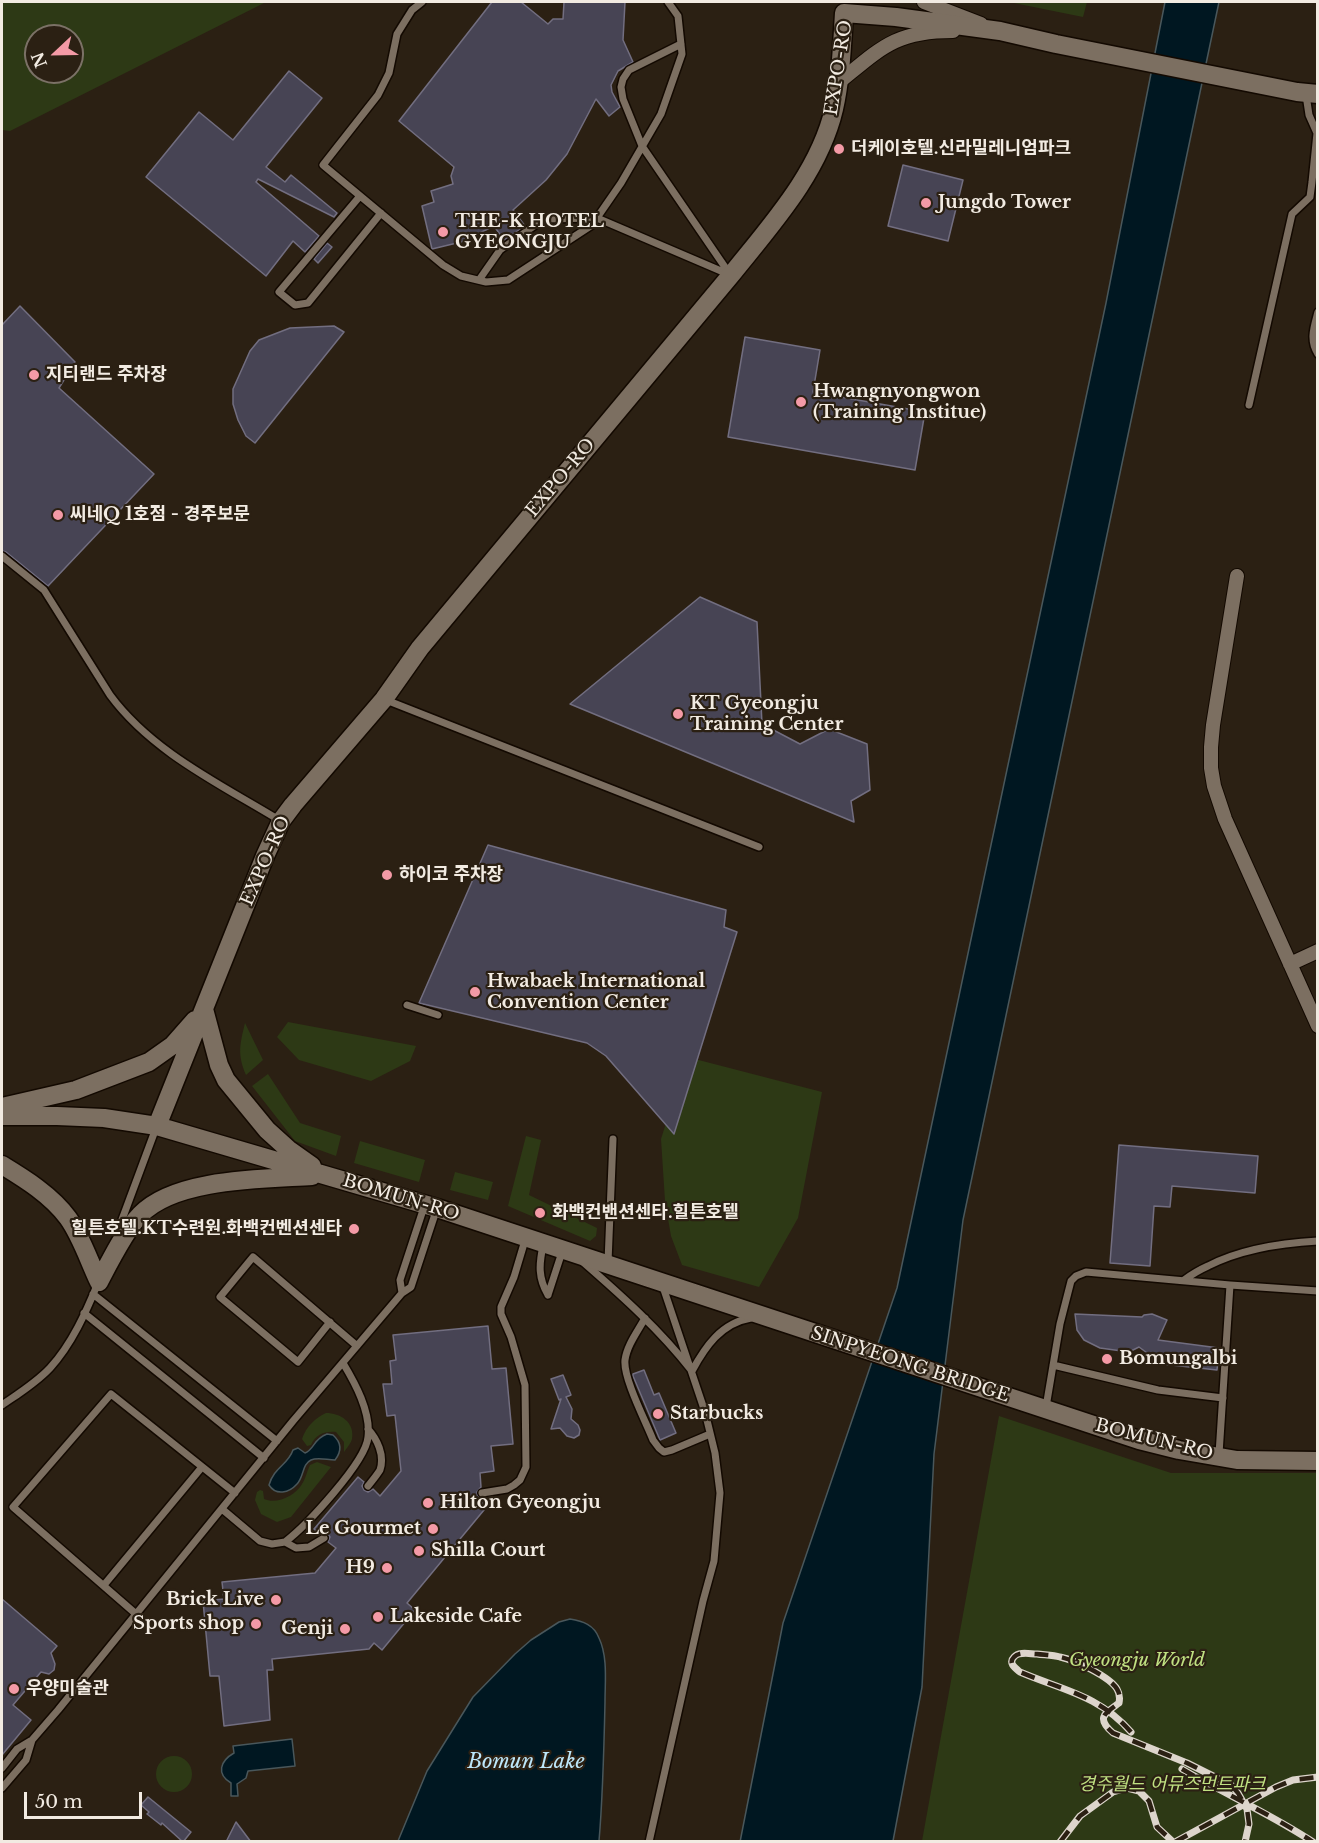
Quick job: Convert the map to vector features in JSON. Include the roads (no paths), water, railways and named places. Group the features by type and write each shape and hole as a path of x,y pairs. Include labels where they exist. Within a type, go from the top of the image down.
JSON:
{"main road":[{"name":"EXPO-RO","path":"157,1126 281,821 384,699 427,639 776,219 808,173 824,142 834,110 844,7 896,17 1000,31 1307,93"},
{"path":"2,1107 76,1090 149,1062 173,1045 204,1010"},
{"path":"204,1010 219,1065 226,1080 267,1130 288,1149 326,1175"},
{"name":"BOMUN-RO","path":"2,1116 104,1118 157,1126 431,1206 790,1325"},
{"path":"2,1165 45,1194 69,1220 96,1288"},
{"path":"96,1288 139,1215 162,1200 185,1190 206,1185 326,1175"},
{"name":"SINPYEONG BRIDGE","path":"790,1325 1038,1407"},
{"name":"BOMUN-RO","path":"1038,1407 1138,1440 1179,1450 1237,1460 1317,1461"}],"street":[{"path":"924,2 1000,31"},
{"path":"838,82 878,50 899,39 929,31 1000,31"},
{"path":"1237,576 1213,725 1211,768 1217,800 1317,1026"},
{"path":"1290,964 1317,951"}],"lane":[{"path":"422,2 412,10 397,34 389,73 378,95 323,165 443,265 461,276 486,282 508,280 592,225 621,183 661,114 681,54 678,16 668,2"},
{"path":"681,44 629,70 621,87 623,99 642,146 730,275"},
{"path":"1249,405 1292,214 1310,197 1317,133 1309,116 1307,93"},
{"path":"360,196 279,292 295,305 308,303 381,213"},
{"path":"479,280 500,250 544,219 597,218 730,275"},
{"path":"1317,312 1312,336 1317,354"},
{"path":"2,556 44,590 110,695 139,728 165,750 281,821"},
{"path":"384,699 759,847"},
{"path":"407,1005 438,1015"},
{"path":"2,1405 49,1369 74,1333 96,1288 157,1126"},
{"path":"608,1265 613,1139"},
{"path":"402,1293 400,1280 431,1206"},
{"path":"2,1768 17,1749 32,1740 277,1441 402,1293 411,1287 431,1206"},
{"path":"482,1493 507,1489 514,1485 520,1480 526,1467 525,1385 514,1345 501,1314 501,1307 514,1277 526,1238"},
{"path":"1183,1281 1208,1266 1239,1254 1286,1243 1317,1241"},
{"path":"544,1243 539,1264 540,1275 548,1295 568,1251 645,1318 692,1371"},
{"path":"330,1322 298,1362 220,1297 253,1257 330,1322 357,1346"},
{"path":"1038,1407 1053,1365 1069,1287 1076,1276 1086,1272 1317,1291"},
{"path":"649,1842 714,1561 720,1493 710,1434 692,1371 661,1282"},
{"path":"1219,1457 1230,1285"},
{"path":"96,1288 277,1441"},
{"path":"84,1313 264,1458"},
{"path":"692,1371 704,1348 712,1340 733,1324 744,1319 762,1316"},
{"path":"645,1318 628,1350 625,1365 628,1381 654,1440 664,1452 710,1434"},
{"path":"222,1509 260,1541 272,1544 285,1542 301,1529 361,1457 369,1438 368,1429 359,1390 343,1363"},
{"path":"1053,1365 1158,1390 1223,1398"},
{"path":"136,1614 13,1507 111,1394 235,1493"},
{"path":"368,1429 376,1438 381,1461 380,1470 368,1486"},
{"path":"104,1585 202,1467"},
{"path":"285,1542 296,1548 309,1547 324,1538"},
{"path":"2,1788 26,1760 32,1740"}],"water":[{"path":"1165,2 1219,2 963,1220 934,1454 922,1687 893,1841 740,1842 783,1623 897,1288 1106,303"},
{"path":"327,1434 333,1435 339,1444 340,1450 335,1460 311,1460 306,1464 299,1481 286,1491 275,1491 269,1485 277,1470 293,1450 298,1448 305,1453"},
{"name":"Bomun Lake","path":"570,1619 584,1622 594,1630 602,1645 605,1661 604,1755 599,1841 398,1841 427,1771 473,1697 531,1640 559,1622"},
{"path":"292,1739 295,1766 248,1771 246,1778 237,1784 238,1796 231,1796 231,1783 223,1776 222,1768 229,1756 234,1753 233,1746"}],"railway":[{"path":"1131,1732 1119,1720 1106,1710 1093,1702 1020,1672 1013,1665 1012,1659 1022,1653 1057,1656 1083,1665 1107,1679 1117,1689 1120,1698 1119,1703 1109,1710 1106,1713 1104,1716 1103,1720 1108,1728 1113,1733 1187,1763 1231,1785 1247,1809 1249,1824 1245,1842"},
{"path":"1182,1769 1281,1822 1313,1842"},
{"path":"1175,1842 1276,1787 1293,1780 1318,1777"},
{"path":"1060,1842 1080,1816 1113,1792 1127,1788 1139,1791 1149,1801 1157,1827 1171,1840"}],"place":[{"name":"더케이호텔.신라밀레니엄파크","path":"839,149"},
{"name":"Jungdo Tower","path":"926,203"},
{"name":"THE-K HOTEL GYEONGJU","path":"443,232"},
{"name":"지티랜드 주차장","path":"34,375"},
{"name":"Hwangnyongwon (Training Institue)","path":"801,402"},
{"name":"씨네Q 1호점 - 경주보문","path":"58,515"},
{"name":"KT Gyeongju Training Center","path":"678,714"},
{"name":"하이코 주차장","path":"387,875"},
{"name":"Hwabaek International Convention Center","path":"475,992"},
{"name":"화백컨밴션센타.힐튼호텔","path":"540,1213"},
{"name":"힐튼호텔.KT수련원.화백컨벤션센타","path":"354,1229"},
{"name":"Bomungalbi","path":"1107,1359"},
{"name":"Starbucks","path":"658,1414"},
{"name":"Hilton Gyeongju","path":"428,1503"},
{"name":"Le Gourmet","path":"433,1529"},
{"name":"Shilla Court","path":"419,1551"},
{"name":"H9","path":"387,1568"},
{"name":"Brick Live","path":"276,1600"},
{"name":"Lakeside Cafe","path":"378,1617"},
{"name":"Sports shop","path":"256,1624"},
{"name":"Genji","path":"345,1629"},
{"name":"우양미술관","path":"14,1689"}],"park label":[{"name":"Gyeongju World","path":"1137,1661"},
{"name":"경주월드 어뮤즈먼트파크","path":"1172,1785"}]}
